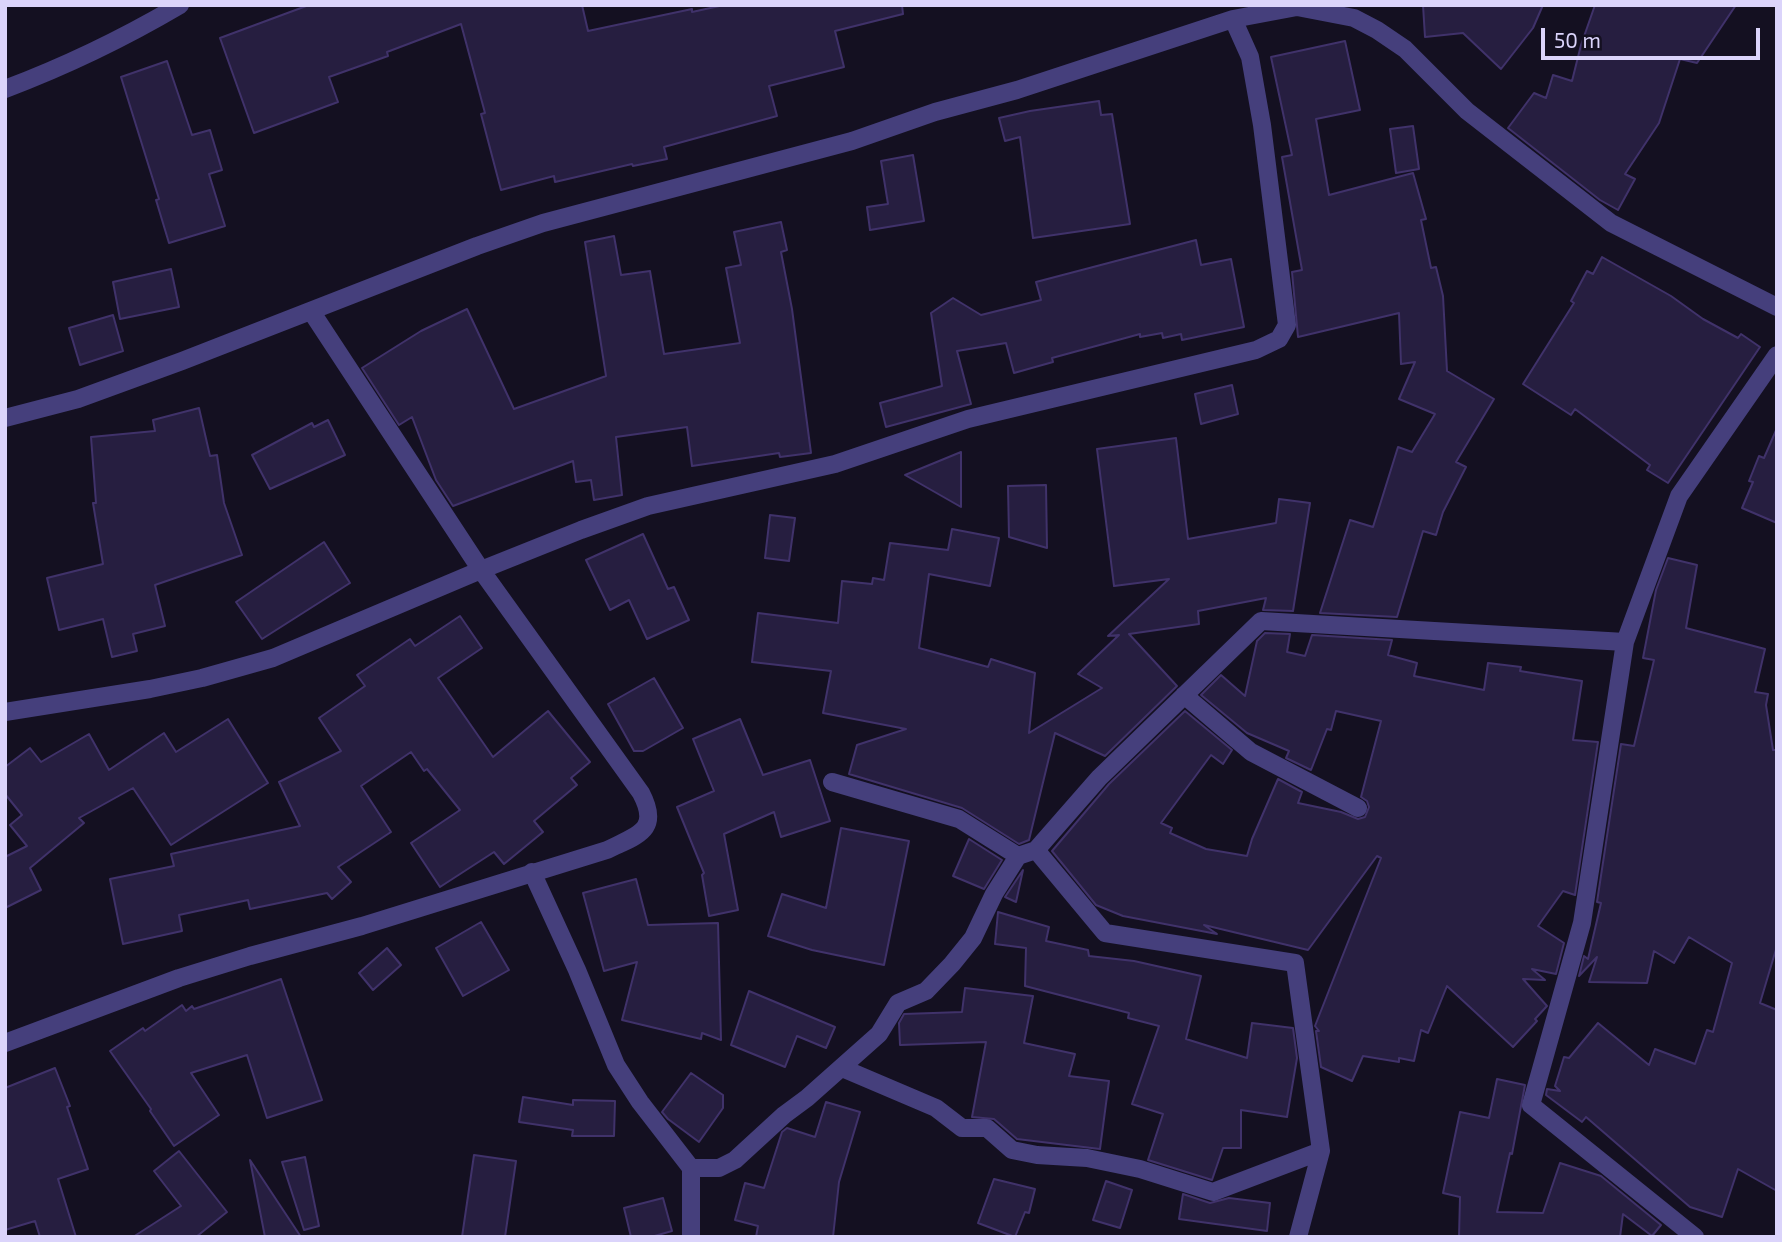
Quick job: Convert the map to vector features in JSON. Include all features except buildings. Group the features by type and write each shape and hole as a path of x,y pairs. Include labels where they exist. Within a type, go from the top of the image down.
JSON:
{"street":[{"path":"5,89 127,37 180,5"},
{"path":"5,418 78,399 543,223 852,141 1233,19 1297,7 1354,18 1377,30 1405,49 1467,111 1611,223 1777,307"},
{"path":"5,712 202,678 273,657 481,570 648,506 835,464 968,419 1212,362 1256,350 1279,339 1287,325 1262,125 1250,57 1233,19"},
{"path":"5,1043 179,978 362,926 607,850 646,827 650,819 650,812 641,793 481,570 311,311"},
{"path":"1695,1237 1531,1105 1582,923 1626,642 1679,496 1777,355"},
{"path":"691,1168 719,1168 735,1160 879,1034 898,1003 926,991 973,938 994,894 1018,856 1036,850 1099,778 1261,621 1626,642"},
{"path":"1184,695 1251,752 1358,808"},
{"path":"832,782 959,819 1018,856"},
{"path":"1036,850 1105,933 1296,963 1321,1151 1298,1237"},
{"path":"532,872 577,970 616,1065 640,1102 691,1168 691,1237"},
{"path":"842,1068 936,1108 962,1128 987,1128 1012,1150 1037,1155 1087,1158 1140,1169 1213,1192 1321,1151"}]}
